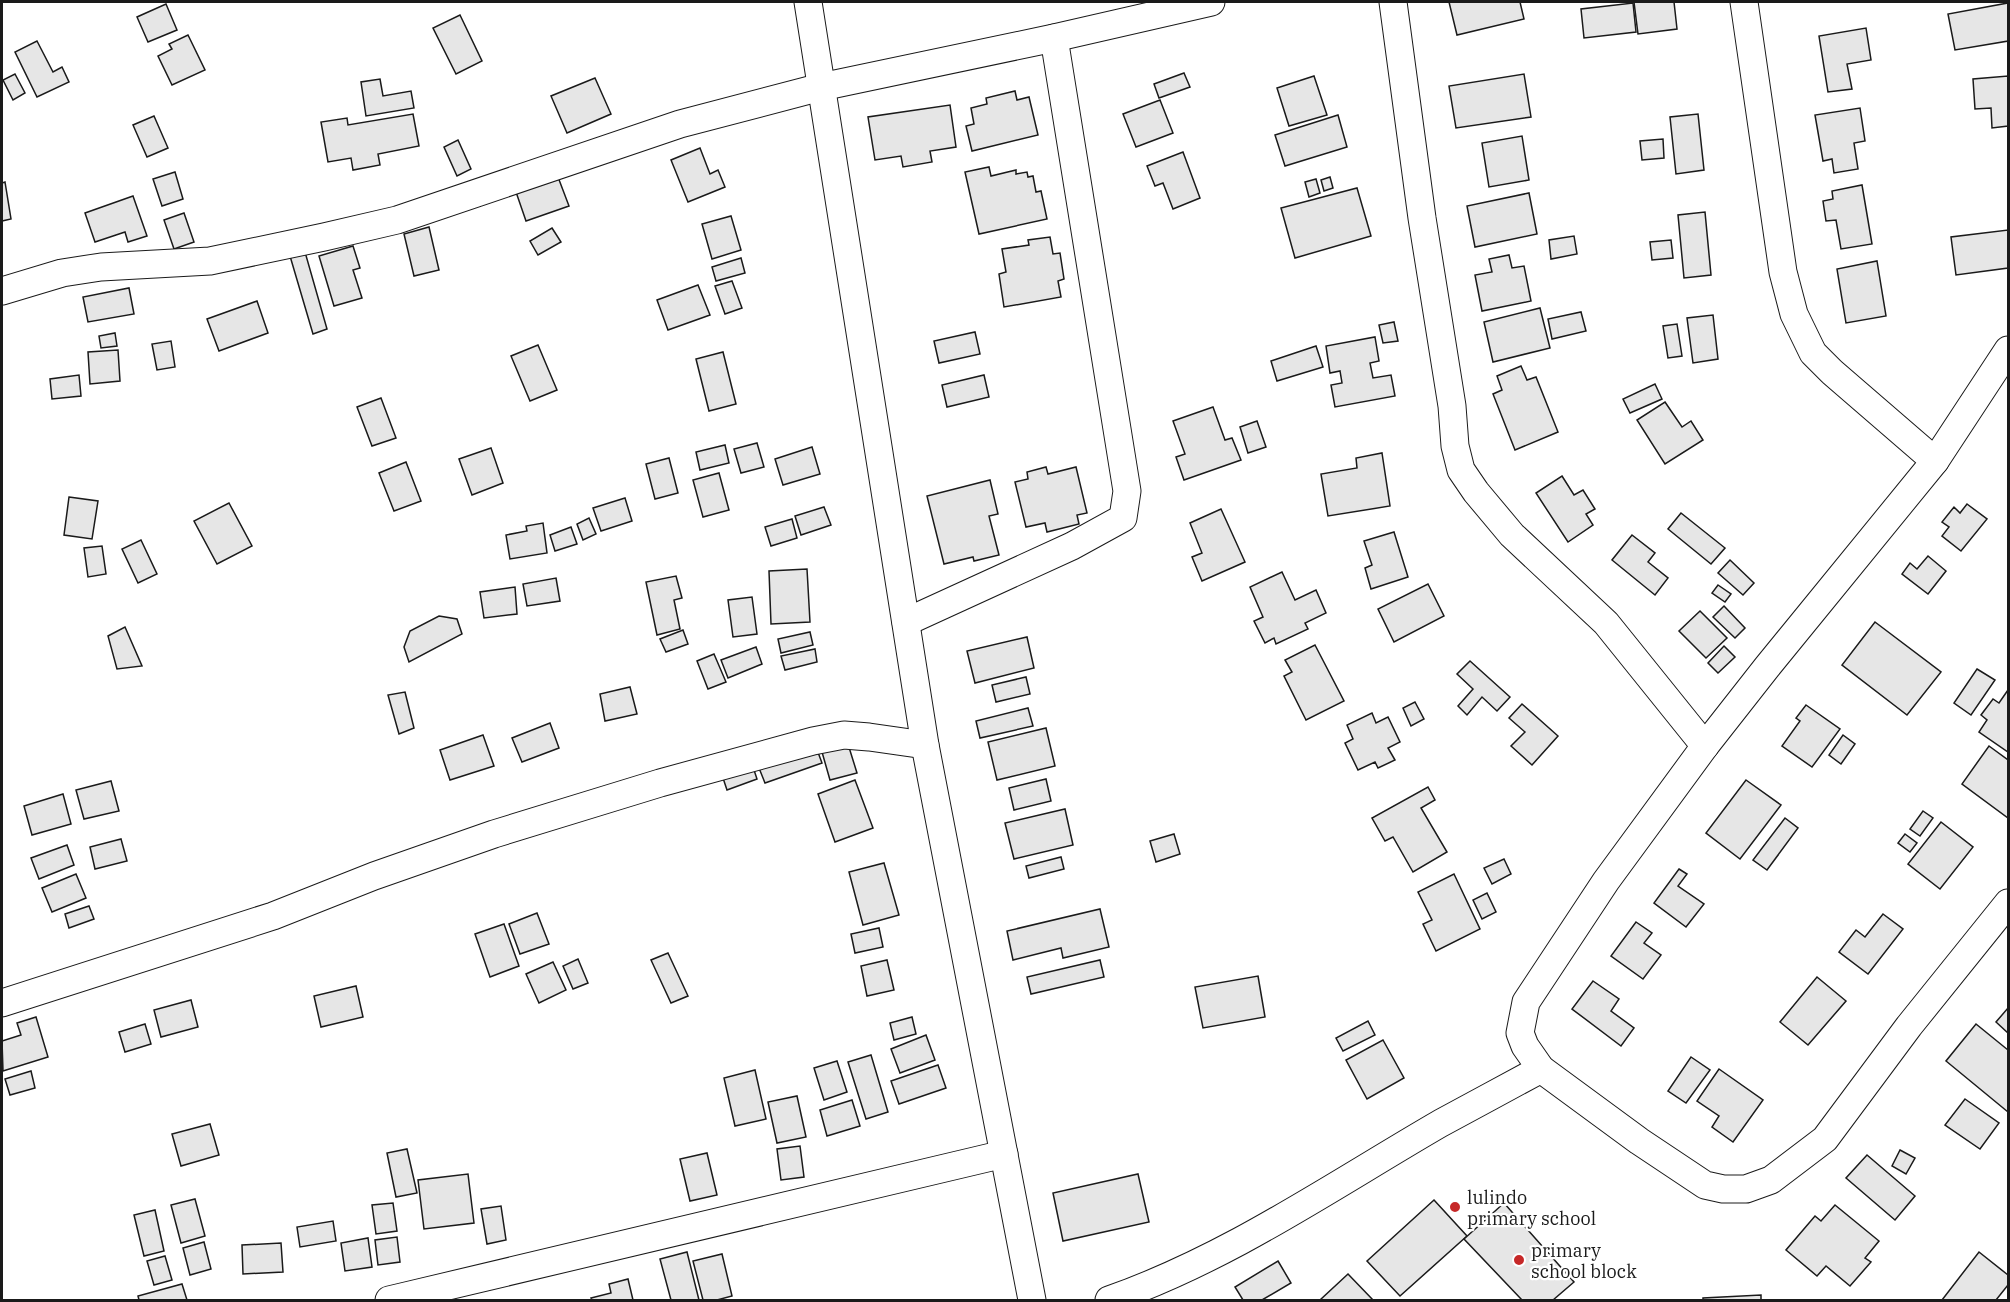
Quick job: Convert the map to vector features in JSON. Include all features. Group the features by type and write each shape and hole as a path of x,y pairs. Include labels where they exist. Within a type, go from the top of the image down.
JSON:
{"street":[{"path":"808,2 925,745 1032,1300"},
{"path":"2,291 62,273 101,267 210,261 260,252 387,222 680,124 821,87 1211,2"},
{"path":"1394,2 1422,218 1452,406 1455,446 1461,470 1512,535 1606,623 1705,746"},
{"path":"1744,2 1783,272 1794,314 1814,353 1832,372 1935,461"},
{"path":"906,622 1072,546 1123,518 1128,491 1054,38"},
{"path":"2008,350 1935,461 1705,746 1606,881 1526,1002 1520,1033 1525,1046 1541,1069 1639,1141 1705,1185 1723,1189 1746,1189 1771,1180 1826,1139 1909,1026 2008,903"},
{"path":"2,1003 273,916 374,876 494,834 660,783 813,741 844,735 869,736 925,745"},
{"path":"1109,1300 1145,1288 1266,1229 1442,1123 1541,1069"},
{"path":"389,1300 1004,1154"}],"building":[{"path":"1449,2 1520,2 1524,19 1457,35"},
{"path":"1634,2 1674,2 1677,29 1638,34"},
{"path":"1633,3 1636,32 1584,38 1581,9"},
{"path":"2008,3 2008,41 1955,50 1948,14"},
{"path":"166,4 177,30 148,42 137,17"},
{"path":"460,15 482,61 456,74 433,28"},
{"path":"1866,28 1871,60 1847,64 1852,89 1828,92 1819,36"},
{"path":"188,35 205,70 172,85 158,56 172,49 169,44"},
{"path":"37,41 53,72 62,67 69,82 37,97 15,52"},
{"path":"1184,73 1190,87 1159,98 1154,84"},
{"path":"15,74 25,93 13,100 3,80"},
{"path":"1524,74 1531,117 1456,128 1449,86"},
{"path":"1314,76 1327,115 1289,126 1277,88"},
{"path":"2008,76 2008,126 1992,128 1991,108 1975,109 1973,79"},
{"path":"595,78 611,114 567,133 551,96"},
{"path":"380,79 383,96 411,91 414,108 366,116 361,82"},
{"path":"1015,91 1017,100 1029,97 1038,135 972,151 966,126 974,124 971,108 987,104 986,98"},
{"path":"1160,100 1173,133 1136,147 1123,114"},
{"path":"950,105 956,147 930,151 932,162 903,167 901,156 875,160 868,117"},
{"path":"1860,108 1865,141 1854,143 1858,169 1834,173 1832,159 1823,161 1815,115"},
{"path":"413,114 419,146 378,154 380,165 353,170 351,158 328,162 321,122 347,118 348,125"},
{"path":"1698,114 1704,170 1676,174 1670,117"},
{"path":"1338,115 1347,147 1285,166 1275,135"},
{"path":"154,116 168,148 147,157 133,125"},
{"path":"1522,136 1529,180 1489,187 1482,143"},
{"path":"1663,139 1664,158 1642,160 1640,141"},
{"path":"458,140 471,169 457,176 444,147"},
{"path":"700,148 710,174 718,170 725,187 688,202 671,160"},
{"path":"1183,152 1200,198 1173,209 1163,183 1155,186 1147,166"},
{"path":"989,167 991,176 1016,170 1016,174 1027,172 1028,177 1033,176 1036,192 1041,191 1047,219 979,234 965,172"},
{"path":"175,172 183,199 162,206 153,179"},
{"path":"558,177 569,206 526,221 516,192"},
{"path":"1330,177 1333,188 1324,191 1321,180"},
{"path":"1316,179 1320,193 1309,197 1305,182"},
{"path":"5,182 11,219 2,221 2,183"},
{"path":"1862,185 1872,244 1841,249 1836,220 1826,221 1823,201 1833,199 1832,191"},
{"path":"1357,188 1371,236 1295,258 1281,208"},
{"path":"1529,193 1537,234 1475,247 1467,206"},
{"path":"133,196 147,236 128,242 125,232 95,242 85,213"},
{"path":"1705,212 1711,275 1684,278 1678,215"},
{"path":"184,213 194,242 174,249 164,220"},
{"path":"731,216 741,250 712,259 702,224"},
{"path":"429,227 439,270 414,276 404,234"},
{"path":"552,228 561,242 538,255 530,241"},
{"path":"2008,230 2008,268 1956,275 1951,237"},
{"path":"1574,236 1577,254 1551,259 1549,240"},
{"path":"1050,237 1053,254 1060,253 1064,279 1058,281 1061,297 1004,307 999,274 1006,272 1002,249 1029,245 1028,240"},
{"path":"1671,240 1673,258 1652,260 1650,242"},
{"path":"353,246 360,268 353,270 362,298 334,306 319,256"},
{"path":"305,252 327,329 313,334 290,256"},
{"path":"1509,255 1512,268 1524,266 1531,301 1482,311 1475,275 1492,272 1489,259"},
{"path":"741,258 745,273 716,281 712,267"},
{"path":"1877,261 1886,316 1846,323 1837,269"},
{"path":"732,281 742,308 725,314 715,286"},
{"path":"698,285 710,315 668,330 657,300"},
{"path":"129,288 134,314 88,322 83,297"},
{"path":"257,301 268,333 219,351 207,319"},
{"path":"1540,308 1550,348 1493,362 1484,322"},
{"path":"1581,312 1586,331 1552,339 1548,319"},
{"path":"1713,315 1718,359 1693,363 1687,318"},
{"path":"1394,322 1398,341 1383,343 1379,325"},
{"path":"1677,324 1682,356 1668,358 1663,326"},
{"path":"975,332 980,354 939,363 934,341"},
{"path":"115,333 117,346 101,348 99,336"},
{"path":"1375,337 1379,361 1370,363 1373,378 1391,375 1395,396 1335,407 1331,385 1342,383 1340,371 1330,373 1326,346"},
{"path":"171,341 175,367 157,370 152,344"},
{"path":"538,345 557,390 530,401 511,356"},
{"path":"1316,346 1323,367 1277,381 1271,361"},
{"path":"118,350 120,381 90,384 88,352"},
{"path":"723,352 736,404 709,411 696,359"},
{"path":"1521,366 1527,380 1536,377 1558,432 1515,450 1493,394 1502,390 1497,376"},
{"path":"79,375 81,396 52,399 50,379"},
{"path":"984,375 989,397 947,407 942,385"},
{"path":"1655,384 1662,399 1630,413 1623,399"},
{"path":"381,398 396,438 372,446 357,407"},
{"path":"1665,402 1682,427 1691,421 1703,440 1665,464 1637,420"},
{"path":"1213,407 1225,440 1232,438 1241,460 1184,480 1176,457 1185,454 1173,421"},
{"path":"1257,421 1266,447 1248,453 1240,427"},
{"path":"757,443 764,467 741,473 734,449"},
{"path":"725,445 729,463 700,470 696,452"},
{"path":"812,447 820,474 783,485 775,459"},
{"path":"491,448 503,483 472,495 459,459"},
{"path":"1382,453 1390,506 1328,516 1321,474 1357,468 1356,458"},
{"path":"669,458 678,493 655,499 646,464"},
{"path":"406,462 421,501 394,511 379,473"},
{"path":"1046,467 1048,474 1076,467 1087,513 1077,515 1079,524 1047,532 1045,523 1026,527 1015,482 1028,479 1027,472"},
{"path":"719,473 729,510 703,517 693,480"},
{"path":"1562,476 1574,495 1583,490 1595,509 1586,514 1593,525 1568,542 1536,493"},
{"path":"990,480 998,514 989,516 999,555 974,561 973,557 944,564 927,496"},
{"path":"69,497 98,501 92,539 64,535"},
{"path":"625,498 632,521 601,531 593,508"},
{"path":"229,503 252,546 217,564 194,521"},
{"path":"1967,504 1987,519 1961,551 1942,536 1949,527 1942,522 1954,507 1960,513"},
{"path":"824,507 831,525 801,535 795,516"},
{"path":"1221,509 1245,562 1202,581 1192,557 1202,553 1190,523"},
{"path":"1681,513 1725,548 1711,564 1668,529"},
{"path":"589,518 596,534 583,540 577,524"},
{"path":"792,519 797,538 771,546 765,527"},
{"path":"543,523 547,553 510,559 506,535 527,531 526,526"},
{"path":"571,527 577,544 555,551 550,535"},
{"path":"1394,532 1408,577 1371,589 1365,568 1372,565 1364,541"},
{"path":"1632,535 1655,553 1648,562 1668,578 1655,595 1612,560"},
{"path":"141,540 157,574 138,583 122,549"},
{"path":"102,546 106,574 88,577 84,548"},
{"path":"1928,556 1946,571 1928,594 1902,574 1910,563 1917,569"},
{"path":"1730,560 1754,583 1743,595 1718,573"},
{"path":"807,569 810,622 771,624 769,571"},
{"path":"1282,572 1295,600 1316,590 1326,613 1305,623 1308,629 1276,644 1274,638 1265,643 1254,621 1263,617 1250,587"},
{"path":"676,576 682,598 674,600 680,629 657,635 646,582"},
{"path":"556,578 560,601 527,606 523,584"},
{"path":"1428,584 1444,616 1394,642 1378,609"},
{"path":"1718,585 1731,594 1725,602 1712,593"},
{"path":"515,587 517,614 484,618 480,592"},
{"path":"752,597 757,634 733,637 728,600"},
{"path":"1724,606 1745,628 1735,638 1713,617"},
{"path":"1700,611 1727,638 1706,658 1679,631"},
{"path":"439,616 457,619 462,634 409,662 404,647 410,631"},
{"path":"1875,622 1941,672 1907,715 1842,665"},
{"path":"125,627 142,666 117,669 108,636"},
{"path":"683,630 688,644 666,652 660,639"},
{"path":"810,632 813,645 781,653 778,639"},
{"path":"1027,637 1034,668 975,683 967,651"},
{"path":"1315,645 1344,701 1306,720 1284,676 1292,672 1285,660"},
{"path":"1724,646 1735,657 1718,673 1708,663"},
{"path":"756,647 762,664 728,678 721,660"},
{"path":"815,649 817,662 785,670 781,656"},
{"path":"714,654 726,682 708,689 697,661"},
{"path":"1470,661 1510,697 1497,711 1482,697 1467,715 1458,706 1473,689 1457,674"},
{"path":"1977,669 1995,680 1971,715 1954,703"},
{"path":"1026,677 1030,694 996,702 992,685"},
{"path":"630,687 637,714 605,721 600,694"},
{"path":"2008,690 2008,752 1979,732 1987,720 1981,715 1993,699 1999,703"},
{"path":"405,692 414,728 399,734 388,695"},
{"path":"1415,702 1424,719 1411,726 1403,708"},
{"path":"1522,704 1558,736 1532,765 1511,746 1525,732 1509,718"},
{"path":"1806,705 1840,729 1812,767 1782,746 1800,721 1796,718"},
{"path":"1028,708 1033,726 980,738 976,721"},
{"path":"1372,713 1376,723 1388,717 1400,742 1388,748 1395,760 1378,768 1375,762 1358,770 1345,743 1353,739 1347,725"},
{"path":"550,723 559,748 522,762 512,738"},
{"path":"1046,728 1055,766 997,780 988,742"},
{"path":"483,735 494,766 450,780 440,750"},
{"path":"1843,735 1855,744 1841,764 1829,755"},
{"path":"848,744 857,773 830,780 822,752"},
{"path":"1989,746 2008,760 2008,818 1962,784"},
{"path":"816,747 822,763 765,783 759,768"},
{"path":"753,767 757,779 727,790 723,778"},
{"path":"1046,779 1051,801 1014,810 1009,788"},
{"path":"855,780 873,828 835,842 818,794"},
{"path":"1746,780 1781,805 1740,859 1706,833"},
{"path":"111,781 119,811 84,819 76,790"},
{"path":"1428,787 1435,800 1421,808 1447,852 1413,872 1393,837 1385,841 1372,818"},
{"path":"63,794 71,824 32,835 24,806"},
{"path":"1065,809 1073,845 1014,859 1005,823"},
{"path":"1923,811 1933,818 1920,836 1910,829"},
{"path":"1785,818 1798,828 1767,870 1753,860"},
{"path":"1941,822 1973,847 1940,889 1908,864"},
{"path":"1174,834 1180,854 1156,862 1150,841"},
{"path":"1905,834 1917,843 1910,852 1898,843"},
{"path":"121,839 127,861 95,869 90,847"},
{"path":"67,845 74,865 39,879 31,858"},
{"path":"1061,857 1064,869 1029,878 1026,866"},
{"path":"1504,859 1511,874 1492,884 1484,868"},
{"path":"884,863 899,915 863,925 849,872"},
{"path":"1679,869 1687,874 1678,886 1704,904 1686,927 1654,903"},
{"path":"76,874 86,898 52,912 42,888"},
{"path":"1454,874 1480,929 1436,951 1423,924 1432,920 1418,892"},
{"path":"1487,893 1496,912 1482,919 1473,900"},
{"path":"89,906 94,919 69,928 65,914"},
{"path":"1100,909 1109,947 1063,958 1061,948 1013,960 1007,931"},
{"path":"537,913 549,944 520,954 509,924"},
{"path":"1883,914 1903,929 1868,974 1839,952 1856,930 1865,937"},
{"path":"1636,922 1652,933 1644,943 1661,955 1643,979 1611,956"},
{"path":"504,924 519,966 490,977 475,934"},
{"path":"879,928 883,947 855,953 851,934"},
{"path":"668,953 688,996 671,1003 651,960"},
{"path":"578,959 588,983 573,989 563,966"},
{"path":"887,960 894,990 867,996 861,966"},
{"path":"1100,960 1104,977 1031,994 1027,977"},
{"path":"553,962 566,990 539,1003 526,974"},
{"path":"1258,976 1265,1017 1203,1028 1195,987"},
{"path":"1817,977 1846,1001 1808,1045 1780,1022"},
{"path":"1593,981 1619,999 1611,1011 1634,1028 1621,1046 1572,1009"},
{"path":"356,986 363,1017 321,1027 314,996"},
{"path":"191,1000 198,1027 161,1037 154,1010"},
{"path":"2008,1008 2008,1033 1996,1022"},
{"path":"36,1017 48,1057 3,1071 2,1041 21,1035 17,1023"},
{"path":"912,1017 916,1034 894,1040 890,1023"},
{"path":"1368,1021 1375,1035 1343,1051 1336,1038"},
{"path":"145,1024 151,1044 125,1052 119,1032"},
{"path":"1976,1024 2008,1050 2008,1112 1946,1061"},
{"path":"926,1035 935,1060 900,1073 891,1049"},
{"path":"1383,1040 1404,1078 1367,1099 1346,1060"},
{"path":"871,1055 888,1112 866,1119 848,1062"},
{"path":"1691,1057 1710,1070 1686,1103 1668,1091"},
{"path":"837,1061 847,1092 824,1100 814,1068"},
{"path":"938,1065 946,1088 899,1104 891,1081"},
{"path":"1719,1069 1763,1100 1733,1142 1712,1127 1719,1116 1697,1101"},
{"path":"755,1070 766,1119 735,1126 724,1078"},
{"path":"31,1071 35,1088 10,1095 5,1079"},
{"path":"797,1096 806,1137 777,1143 768,1102"},
{"path":"1965,1099 1999,1123 1980,1149 1945,1125"},
{"path":"852,1100 860,1126 827,1136 820,1110"},
{"path":"210,1124 219,1155 181,1166 172,1134"},
{"path":"800,1146 804,1177 781,1180 777,1149"},
{"path":"407,1149 417,1193 396,1197 387,1153"},
{"path":"1900,1150 1915,1158 1906,1174 1892,1166"},
{"path":"707,1153 717,1195 690,1201 680,1159"},
{"path":"1867,1155 1915,1196 1895,1220 1846,1178"},
{"path":"468,1174 474,1223 424,1229 418,1180"},
{"path":"1138,1174 1149,1222 1063,1241 1053,1193"},
{"path":"195,1199 205,1236 181,1243 171,1205"},
{"path":"1434,1200 1467,1236 1400,1296 1367,1261"},
{"path":"393,1203 397,1231 376,1234 372,1205"},
{"name":"primary school block","path":"1504,1203 1574,1282 1553,1300 1522,1300 1464,1239"},
{"path":"1835,1205 1879,1241 1865,1258 1871,1262 1850,1286 1826,1266 1817,1276 1786,1250 1815,1216 1821,1221"},
{"path":"501,1206 506,1240 487,1244 481,1209"},
{"path":"155,1210 164,1251 144,1256 134,1215"},
{"path":"333,1221 336,1241 300,1247 297,1227"},
{"path":"397,1237 400,1262 378,1265 375,1240"},
{"path":"368,1238 372,1267 345,1271 341,1243"},
{"path":"204,1242 211,1269 190,1275 183,1248"},
{"path":"281,1243 283,1272 243,1274 242,1245"},
{"path":"687,1252 699,1300 671,1300 660,1259"},
{"path":"1979,1252 2008,1275 2008,1285 1996,1300 1942,1300"},
{"path":"722,1254 732,1296 717,1300 703,1300 693,1261"},
{"path":"165,1256 172,1280 154,1285 147,1261"},
{"path":"1278,1261 1291,1283 1262,1300 1243,1300 1235,1287"},
{"path":"1348,1274 1373,1300 1320,1300"},
{"path":"628,1279 633,1300 592,1300 591,1298 611,1293 609,1284"},
{"path":"182,1284 187,1300 139,1300 138,1296"},
{"path":"1761,1295 1761,1300 1703,1300 1703,1298"}],"place":[{"name":"lulindo primary school","path":"1455,1207"},
{"name":"primary school block","path":"1519,1260"}]}
